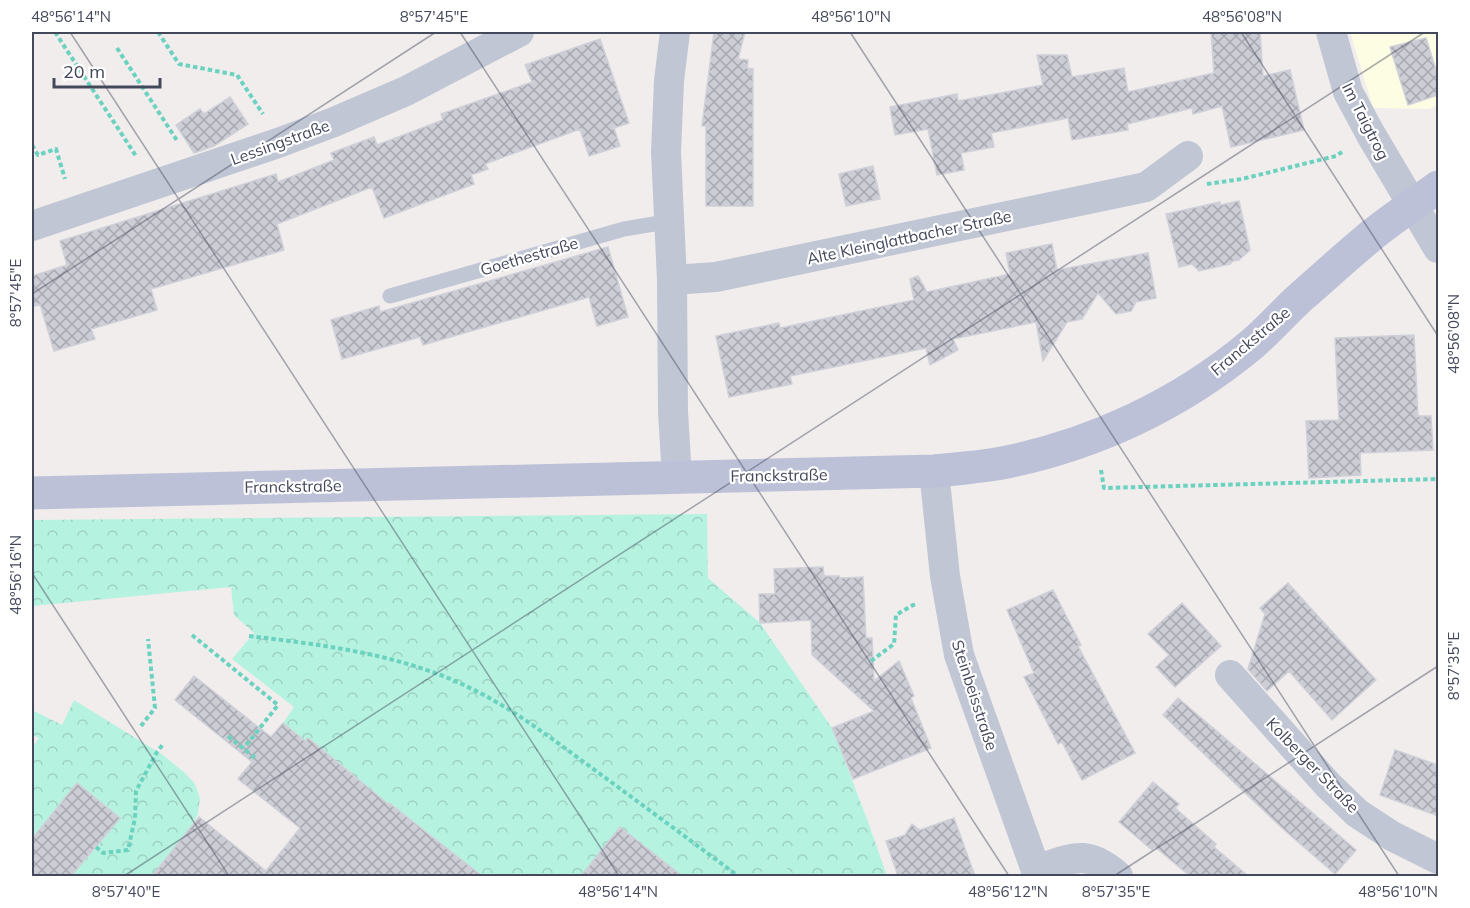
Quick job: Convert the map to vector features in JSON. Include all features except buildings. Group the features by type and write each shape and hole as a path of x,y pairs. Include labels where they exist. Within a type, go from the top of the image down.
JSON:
{"street":[{"name":"Lessingstraße","path":"32,226 334,122 406,91 519,32"},
{"path":"675,32 669,81 666,152 677,477"},
{"name":"Im Taigtrog","path":"1331,32 1348,92 1370,133 1426,196 1438,248"},
{"name":"Alte Kleinglattbacher Straße","path":"672,280 716,277 1146,187 1188,156"},
{"name":"Franckstraße","path":"32,493 934,471 1002,463 1044,453 1090,438 1155,410 1202,381 1237,356 1374,234 1426,196"},
{"name":"Steinbeisstraße","path":"934,471 943,565 959,655 1037,873"},
{"name":"Kolberger Straße","path":"1230,675 1328,785 1357,813 1392,836 1438,859"},
{"path":"1037,873 1076,858 1089,857 1118,876"}],"lane":[{"name":"Goethestraße","path":"390,296 624,229 669,224"}],"path":[{"path":"55,32 146,171 150,186"},
{"path":"158,32 179,64 237,75 273,129 278,143"},
{"path":"117,48 188,158 193,172"},
{"path":"32,145 38,155 56,149 75,211"},
{"path":"1202,184 1242,179 1336,156"},
{"path":"1101,466 1104,488 1438,479"},
{"path":"871,661 894,644 896,615 913,605 949,599"},
{"path":"192,635 278,705 244,748"},
{"path":"249,636 379,655 469,687 530,722 738,876"},
{"path":"141,726 155,708 148,639"},
{"path":"228,736 255,758"},
{"path":"96,847 103,853 128,850 135,818 136,790 164,743"}],"shaded area":[{"path":"1350,32 1438,32 1438,104 1430,109 1373,108"}],"green space":[{"path":"707,514 708,578 760,623 832,728 887,876 796,876 773,858 759,876 682,876 620,827 581,876 476,876 432,836 348,775 350,772 337,761 334,763 308,738 305,741 283,723 294,707 232,659 254,633 234,615 231,587 32,606 32,520"},
{"path":"74,700 163,755 195,784 200,798 198,814 191,827 152,876 32,876 32,748 39,738 32,735 32,710 62,725"},
{"path":"773,858 796,876 759,876"}]}
